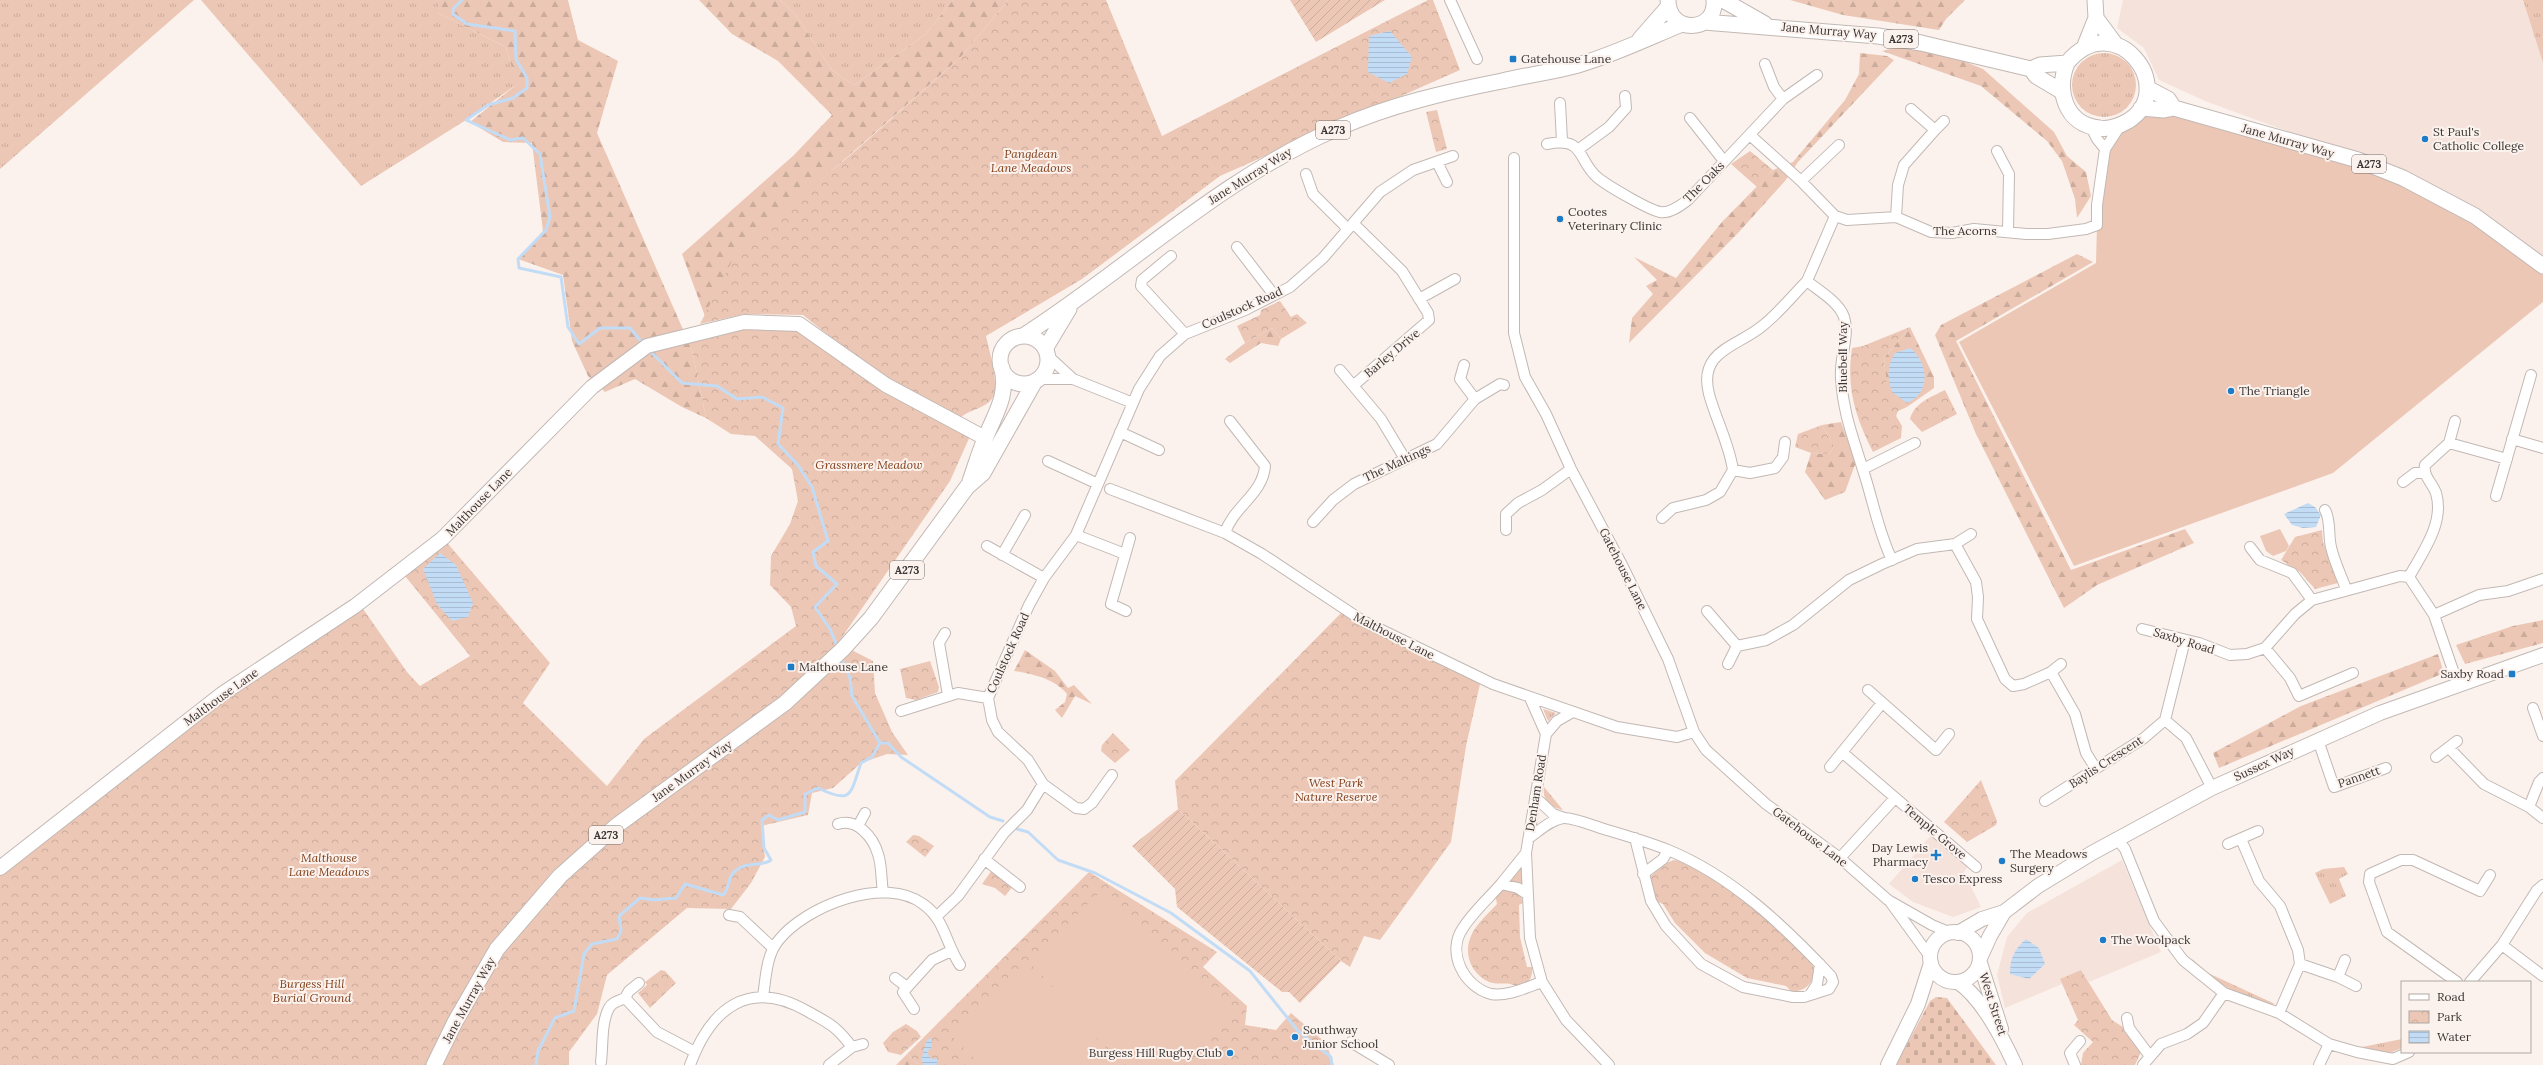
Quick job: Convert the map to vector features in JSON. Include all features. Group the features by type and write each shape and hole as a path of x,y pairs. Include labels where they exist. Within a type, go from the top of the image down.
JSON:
{"main road":[{"path":"1704,22 1714,10 1714,0"},
{"name":"Jane Murray Way","path":"1723,0 1767,26"},
{"path":"2084,48 2105,43 2116,45 2129,51 2141,63 2147,88 2141,108 2132,118 2120,126 2107,129 2091,126 2071,113 2061,91 2062,76 2067,63 2084,48 2096,18 2095,0"},
{"path":"1668,3 1675,20 1682,24"},
{"name":"Jane Murray Way","path":"1636,42 1668,3"},
{"path":"2096,18 2116,45"},
{"name":"Jane Murray Way","path":"1072,305 1160,236 1248,174 1292,149 1338,127 1402,104 1579,65 1682,24 1689,26 1704,22 1878,36 1921,43 2031,68"},
{"name":"A273","path":"2031,68 2040,65 2067,63"},
{"path":"2031,68 2036,76 2061,91"},
{"name":"Jane Murray Way","path":"2147,88 2168,99 2174,108"},
{"name":"Jane Murray Way","path":"2141,108 2164,110 2174,108 2358,160 2404,178 2475,216 2543,266"},
{"name":"A273","path":"1023,336 1072,305"},
{"name":"A273","path":"1046,352 1072,305"},
{"path":"1023,336 1036,339 1046,352 1046,369 1037,380 1023,384 1010,379 1002,368 1001,360 1005,346 1010,341 1023,336"},
{"name":"Jane Murray Way","path":"967,488 985,438 1000,407 1005,385 1002,368"},
{"name":"Jane Murray Way","path":"434,1065 455,1022 497,948 560,876 616,826 785,703 838,653 875,612 967,488 982,473 1037,380"}],"street":[{"path":"1450,0 1476,59"},
{"path":"1765,64 1774,87 1783,99"},
{"name":"The Oaks","path":"1562,141 1578,149 1597,177 1649,208 1661,212 1674,209 1688,200 1724,161 1751,136 1783,99 1817,75"},
{"path":"1578,149 1610,127 1626,108 1625,96"},
{"path":"1547,144 1562,141 1560,103"},
{"path":"1911,109 1935,130"},
{"path":"1690,118 1724,161"},
{"path":"1896,217 1898,184 1904,165 1944,121"},
{"path":"2091,126 2097,139 2105,149 2120,126"},
{"path":"1662,518 1673,508 1706,500 1720,492 1733,470 1730,453 1709,394 1707,381 1709,366 1720,351 1761,327 1807,282 1836,216 1801,181 1751,136"},
{"path":"1801,181 1838,144"},
{"name":"The Acorns","path":"1836,216 1847,220 1896,217 1931,232 1952,234 1974,229 2026,234 2048,234 2086,229 2097,226 2097,205 2105,149"},
{"path":"1997,151 2009,174 2008,232"},
{"name":"Coulstock Road","path":"1112,775 1092,803 1084,809 1076,808 1043,784 1028,760 998,732 992,720 988,698 1029,605 1044,578 1076,535 1133,404 1160,356 1185,334 1274,295 1290,286 1312,269 1380,192 1398,178 1413,170 1453,156"},
{"name":"Gatehouse Lane","path":"1514,158 1514,333 1525,377 1546,414 1570,469 1622,563 1668,659 1694,732 1706,750 1766,804 1840,858 1888,900 1932,925 1954,933"},
{"path":"1437,162 1447,182"},
{"path":"1306,174 1313,194 1350,226"},
{"name":"Barley Drive","path":"1350,226 1402,271 1428,314 1429,320 1354,385"},
{"path":"1237,247 1274,295"},
{"path":"1171,256 1142,280 1141,286 1185,334"},
{"path":"1419,299 1455,279"},
{"name":"Bluebell Way","path":"1807,282 1837,305 1844,318 1844,344 1840,376 1845,418 1863,469 1883,543 1892,560"},
{"name":"Malthouse Lane","path":"0,868 222,694 355,606 443,538 592,387 647,346 744,322 799,324 886,385 985,438"},
{"path":"1046,352 1073,379 1133,404"},
{"path":"1464,365 1460,379 1475,399"},
{"name":"Barley Drive","path":"1340,370 1386,425 1404,459"},
{"path":"2496,496 2532,375"},
{"path":"1037,380 1073,379"},
{"name":"The Maltings","path":"1313,522 1344,490 1366,477 1437,444 1475,399 1500,384 1504,385"},
{"path":"1225,533 1229,522 1261,484 1265,466 1230,421"},
{"path":"2409,577 2436,525 2436,493 2424,473 2425,465 2430,458 2449,443 2455,421"},
{"path":"1120,432 1159,450"},
{"path":"2512,439 2543,448"},
{"path":"1733,470 1750,473 1775,468 1783,457 1785,442"},
{"path":"1863,469 1915,443"},
{"path":"2449,443 2507,459"},
{"path":"1048,461 1098,484"},
{"path":"1506,530 1506,514 1518,503 1542,490 1570,469"},
{"path":"2403,482 2415,473 2424,473"},
{"name":"Malthouse Lane","path":"1110,489 1225,533 1262,554 1363,621 1493,684 1617,727 1683,738 1694,732"},
{"path":"2325,510 2329,516 2328,528 2331,548 2346,589"},
{"path":"1002,555 1025,515"},
{"path":"1737,646 1766,640 1793,625 1849,580 1917,549 1955,544 1971,534"},
{"path":"1076,535 1125,554"},
{"path":"1126,612 1111,604 1130,538"},
{"path":"1955,544 1976,582 1978,597 1977,619 2005,679 2013,686 2024,684 2052,672 2061,664"},
{"path":"987,546 1044,578"},
{"path":"2250,547 2260,560 2292,573 2312,600"},
{"path":"2353,674 2299,696 2290,678 2265,648 2295,614 2312,600 2346,589 2400,576 2409,577"},
{"path":"2409,577 2434,615 2458,685"},
{"path":"2434,615 2479,595 2508,591 2543,579"},
{"path":"1707,611 1737,646"},
{"name":"Saxby Road","path":"2142,629 2185,640 2230,655 2247,654 2265,648"},
{"path":"945,633 939,643 948,694"},
{"path":"2185,640 2165,720 2186,738 2212,788"},
{"path":"1728,664 1737,646"},
{"name":"Sussex Way","path":"1954,933 1982,919 2004,912 2038,886 2116,838 2212,788 2380,713 2543,655"},
{"path":"2052,672 2075,714 2086,753 2096,769"},
{"path":"1868,690 1936,750 1949,734"},
{"path":"901,711 948,694 958,693 988,698"},
{"path":"1530,698 1546,734 1557,721 1571,712"},
{"path":"1830,767 1843,753 1882,703"},
{"path":"2533,708 2543,736"},
{"name":"Baylis Crescent","path":"2046,801 2144,738 2165,720"},
{"name":"Denham Road","path":"1546,734 1526,853 1530,938 1542,982 1566,1020 1608,1065"},
{"name":"Pannett","path":"2318,740 2334,787 2386,768"},
{"path":"2436,757 2457,741"},
{"path":"2449,748 2484,784 2529,807 2543,818"},
{"name":"Temple Grove","path":"1843,753 1976,867"},
{"path":"2529,807 2539,782 2543,778"},
{"path":"937,916 958,896 1004,833 1027,810 1043,784"},
{"path":"1535,797 1553,814 1635,838 1668,850 1708,871 1739,891 1797,940 1820,964 1833,982 1829,989 1810,995 1793,997 1743,986 1701,964 1666,926 1651,901 1635,838"},
{"name":"Temple Grove","path":"1840,858 1895,798"},
{"path":"858,826 865,813"},
{"path":"1529,838 1550,823 1564,818"},
{"path":"838,824 844,822 858,826 870,839 879,855 883,892"},
{"path":"2228,844 2258,831"},
{"path":"2116,838 2125,849 2154,922 2183,960 2224,993 2279,1013 2329,1044 2357,1052 2393,1059 2407,1053"},
{"path":"2242,839 2259,881 2280,906 2298,950 2300,964 2279,1013"},
{"path":"1643,874 1663,859 1668,850"},
{"name":"Denham Road","path":"1526,853 1462,928 1456,955 1461,970 1468,981 1492,994 1512,992 1542,982"},
{"path":"984,859 1020,887"},
{"path":"2456,981 2387,932 2369,882 2370,874 2401,860 2413,860 2480,891 2490,875"},
{"path":"1501,884 1518,888 1527,894"},
{"path":"2471,981 2502,945 2537,890 2543,885"},
{"path":"763,996 769,957 773,948 789,929 822,908 843,900 883,892 912,896 937,916 951,951 960,966"},
{"name":"Gatehouse Lane","path":"1888,900 1931,960"},
{"name":"Sussex Way","path":"1980,961 1990,936 2004,912"},
{"path":"729,915 740,918 773,948"},
{"path":"1888,1065 1918,1004 1937,941 1954,933 1973,940 1979,950 1980,961 1972,976 1936,984 1918,1004"},
{"path":"2502,945 2543,976"},
{"path":"914,1009 904,992 907,987 937,956 951,951"},
{"path":"1931,960 1936,973 1952,981"},
{"path":"2338,977 2345,960"},
{"name":"West Street","path":"1980,961 2006,1045 2015,1065"},
{"path":"1810,995 1817,984 1820,964"},
{"path":"2300,964 2338,977 2356,986"},
{"path":"895,978 907,987"},
{"name":"West Street","path":"1952,981 1977,1000 2006,1045"},
{"path":"601,1062 605,1020 609,1008 615,1002 625,998 629,991 639,983"},
{"path":"2143,1065 2161,1044 2187,1034 2203,1023 2224,993"},
{"path":"690,1065 695,1052 719,1016 734,1004 763,996 779,998 830,1023 852,1047"},
{"path":"625,998 657,1032 695,1052"},
{"path":"2127,1018 2129,1028 2150,1055"},
{"path":"2075,1065 2070,1053 2080,1041"},
{"path":"1352,1042 1389,1065"},
{"path":"829,1065 852,1047 862,1044"},
{"path":"2319,1065 2329,1044"}],"shaded area":[{"name":"St Paul's Catholic College","path":"2123,0 2523,0 2543,63 2543,261 2411,177 2205,101 2159,80 2144,48 2117,28"},
{"path":"1932,834 1968,866 1964,872 1981,907 1953,917 1913,902 1889,884"},
{"path":"2122,860 2161,952 2089,982 2081,970 2061,979 2062,984 2005,1008 1997,975 2007,937 2027,913"}],"green space":[{"path":"0,0 194,0 0,169"},
{"path":"201,0 438,0 438,13 506,47 511,65 522,81 466,120 361,186"},
{"path":"438,0 568,0 578,40 618,61 597,133 692,350 706,418 682,407 635,379 605,392 588,376 572,341 563,275 518,259 543,231 532,143 503,142 470,122 521,81 511,65 506,47 438,13"},
{"path":"699,0 780,0 795,14 832,70 854,85 926,34 953,0 1008,0 961,57 820,181 706,319 682,254 794,155 832,115 778,61 732,34"},
{"path":"780,0 953,0 926,34 854,85 832,70 795,14"},
{"name":"Pangdean Lane Meadows","path":"1008,0 1106,0 1162,136 1428,0 1433,0 1460,70 1220,176 1082,279 986,336 994,371 995,390 993,397 982,407 967,413 960,418 871,369 803,315 744,314 700,324 738,249 854,152 961,57"},
{"path":"1290,0 1385,0 1316,42"},
{"path":"1790,0 1965,0 1946,19 1939,30 1843,15"},
{"path":"2523,0 2543,0 2543,63"},
{"path":"1907,45 1951,56 1983,69 2054,132 2067,156 2086,172 2091,196 2077,218 2075,199 2062,161 2047,141 1981,86 1882,51"},
{"path":"1860,53 1887,56 1894,60 1798,162 1785,181 1739,232 1629,343 1632,318 1653,294 1646,286 1657,280 1634,257 1676,278 1722,222 1773,170 1793,162 1845,100 1859,74"},
{"path":"2098,53 2110,53 2127,62 2134,73 2136,85 2134,97 2127,108 2110,117 2098,117 2086,112 2077,103 2072,91 2072,79 2077,67 2086,58"},
{"path":"2141,108 2164,110 2358,160 2475,216 2543,269 2543,302 2333,473 2074,566 1959,342 2096,263 2097,225 2107,129"},
{"path":"1437,110 1447,149 1436,152 1426,112"},
{"path":"1750,151 1773,170 1757,187 1731,164"},
{"path":"2077,254 2093,262 1956,341 2071,570 2185,529 2194,543 2097,585 2064,608 1976,434 1935,335 1941,325"},
{"path":"1280,301 1291,317 1297,314 1307,323 1281,339 1272,328 1245,343 1237,326 1260,315 1261,310"},
{"path":"1910,327 1934,377 1934,388 1907,407 1894,396 1888,387 1884,358"},
{"path":"1910,327 1884,358 1888,387 1894,396 1907,407 1898,411 1896,416 1902,426 1901,438 1873,452 1861,426 1851,389 1850,362 1852,348 1863,346"},
{"name":"Malthouse Lane Meadows","path":"745,328 799,328 971,434 950,481 838,643 873,661 875,693 892,732 908,755 887,754 861,763 833,788 812,793 808,815 761,826 765,857 751,883 731,909 687,908 607,975 597,1014 569,1052 569,1065 0,1065 0,868 222,694 359,603 407,672 420,686 470,656 401,571 443,538 550,663 523,703 607,786 644,739 796,626 791,607 770,585 771,556 790,524 798,501 792,469 755,436 731,434 706,418 692,350 686,338"},
{"path":"1272,328 1281,339 1278,346 1261,343 1230,363 1225,359 1245,343"},
{"path":"1945,390 1957,414 1922,432 1910,419 1912,413 1924,401"},
{"path":"1841,422 1856,462 1845,492 1825,500 1805,472 1811,453 1829,454 1834,447 1822,425"},
{"path":"1822,425 1834,447 1829,454 1811,453 1795,447 1798,434"},
{"path":"2280,529 2289,546 2286,551 2273,556 2266,551 2260,536"},
{"path":"2322,530 2323,542 2338,583 2315,589 2300,572 2281,560 2295,537"},
{"name":"West Park Nature Reserve","path":"1344,610 1480,684 1466,746 1451,842 1380,940 1364,936 1350,967 1341,961 1178,809 1175,781"},
{"path":"2543,620 2543,643 2465,664 2456,645 2513,626"},
{"path":"1025,650 1055,671 1068,688 1074,685 1092,704 1075,696 1062,718 1055,710 1065,702 1067,694 1062,689 1056,684 1043,678 1014,671"},
{"path":"2438,654 2444,673 2219,768 2213,753 2301,706"},
{"path":"930,661 939,687 938,692 916,700 906,698 900,669"},
{"path":"1543,709 1556,713 1548,721"},
{"path":"1113,733 1130,750 1115,763 1101,751 1102,745"},
{"path":"1981,780 1997,821 1996,825 1967,842 1944,822"},
{"path":"1544,787 1563,810 1548,803 1544,796"},
{"path":"1178,809 1341,961 1300,1003 1289,992 1282,992 1177,907 1175,889 1132,846"},
{"path":"913,835 919,836 934,846 925,857 906,842"},
{"path":"1674,860 1688,865 1733,891 1782,931 1803,952 1814,969 1814,976 1810,983 1801,990 1792,992 1786,986 1747,978 1705,953 1675,923 1663,904 1656,901 1649,878 1664,864"},
{"path":"1522,864 1522,886 1507,881"},
{"path":"2344,867 2348,874 2339,879 2346,896 2330,904 2315,873 2323,869"},
{"path":"992,870 1014,885 1005,896 995,888 982,884"},
{"name":"Burgess Hill Rugby Club","path":"1089,872 1217,952 1203,967 1247,1006 1245,1025 1276,1030 1291,1013 1326,1043 1334,1065 919,1065 907,1054"},
{"path":"1104,888 1233,1015 1183,1065 1130,1065 1029,962"},
{"path":"1502,889 1510,889 1521,896 1523,903 1519,905 1520,937 1527,967 1532,967 1532,974 1530,980 1519,988 1511,984 1497,984 1489,982 1477,974 1470,963 1468,956 1469,943 1473,932 1479,923 1497,904 1495,894"},
{"path":"2192,959 2208,973 2275,1004 2255,1000 2229,989 2206,974"},
{"path":"1025,966 1123,1065 981,1065 951,1035"},
{"path":"661,970 665,971 676,983 650,1008 638,993 647,985 645,982"},
{"path":"2081,970 2112,1020 2126,1029 2141,1052 2135,1065 2081,1065 2083,1053 2093,1042 2074,1025 2078,1020 2060,979"},
{"path":"1936,997 1947,998 1996,1065 1896,1065 1930,1001"},
{"path":"906,1024 917,1031 921,1037 901,1055 888,1052 883,1043 893,1032"},
{"path":"2401,1039 2401,1048 2387,1054 2362,1047"},
{"path":"907,1054 919,1065 896,1065"}],"water":[{"path":"1390,31 1412,57 1407,74 1389,83 1368,72 1369,36"},
{"path":"1910,348 1921,361 1925,377 1921,392 1907,403 1892,392 1889,381 1889,367 1895,353"},
{"path":"2308,503 2315,507 2321,515 2316,527 2303,528 2292,525 2284,514"},
{"path":"440,553 456,565 473,603 468,617 452,621 437,604 423,569"},
{"path":"2026,939 2039,948 2045,964 2029,979 2010,974 2011,963 2014,955 2018,947"},
{"path":"932,1038 932,1047 927,1052 930,1058 937,1059 937,1065 924,1065 921,1060 927,1040"}],"waterway":[{"path":"462,0 453,9 453,14 467,24 515,31 516,59 527,78 527,88 513,98 488,105 466,120 510,140 523,138 540,154 550,217 546,230 518,259 519,268 561,277 568,327 579,344 600,328 630,328 644,345"},
{"path":"649,350 682,383 717,386 737,399 762,397 783,408 778,444 798,465 812,487 828,541 813,552 816,566 837,584 815,607 830,629 838,648"},
{"path":"841,657 850,678 852,696 880,743"},
{"path":"880,743 888,743 901,757 990,817 1003,821"},
{"path":"536,1065 538,1051 555,1018 574,1011 584,954 592,944 617,939 621,931 619,916 640,898 654,900 676,898 685,884 723,895 727,889 732,874 739,868 771,860 764,848 762,820 769,815 778,820 805,812 805,794 818,788 838,796 848,794 855,782 861,763 872,757 880,743"},
{"path":"1017,829 1028,832 1058,860 1095,873 1171,913 1250,971 1298,1031 1331,1057 1332,1065"}],"place":[{"name":"Gatehouse Lane","path":"1513,59"},
{"name":"St Paul's Catholic College","path":"2425,139"},
{"name":"Cootes Veterinary Clinic","path":"1560,219"},
{"name":"The Triangle","path":"2231,391"},
{"name":"Malthouse Lane","path":"791,667"},
{"name":"Saxby Road","path":"2512,674"},
{"name":"Day Lewis Pharmacy","path":"1936,855"},
{"name":"The Meadows Surgery","path":"2002,861"},
{"name":"Tesco Express","path":"1915,879"},
{"name":"The Woolpack","path":"2103,940"},
{"name":"Southway Junior School","path":"1295,1037"},
{"name":"Burgess Hill Rugby Club","path":"1230,1053"}],"park label":[{"name":"Grassmere Meadow","path":"869,465"},
{"name":"Burgess Hill Burial Ground","path":"312,991"}]}
